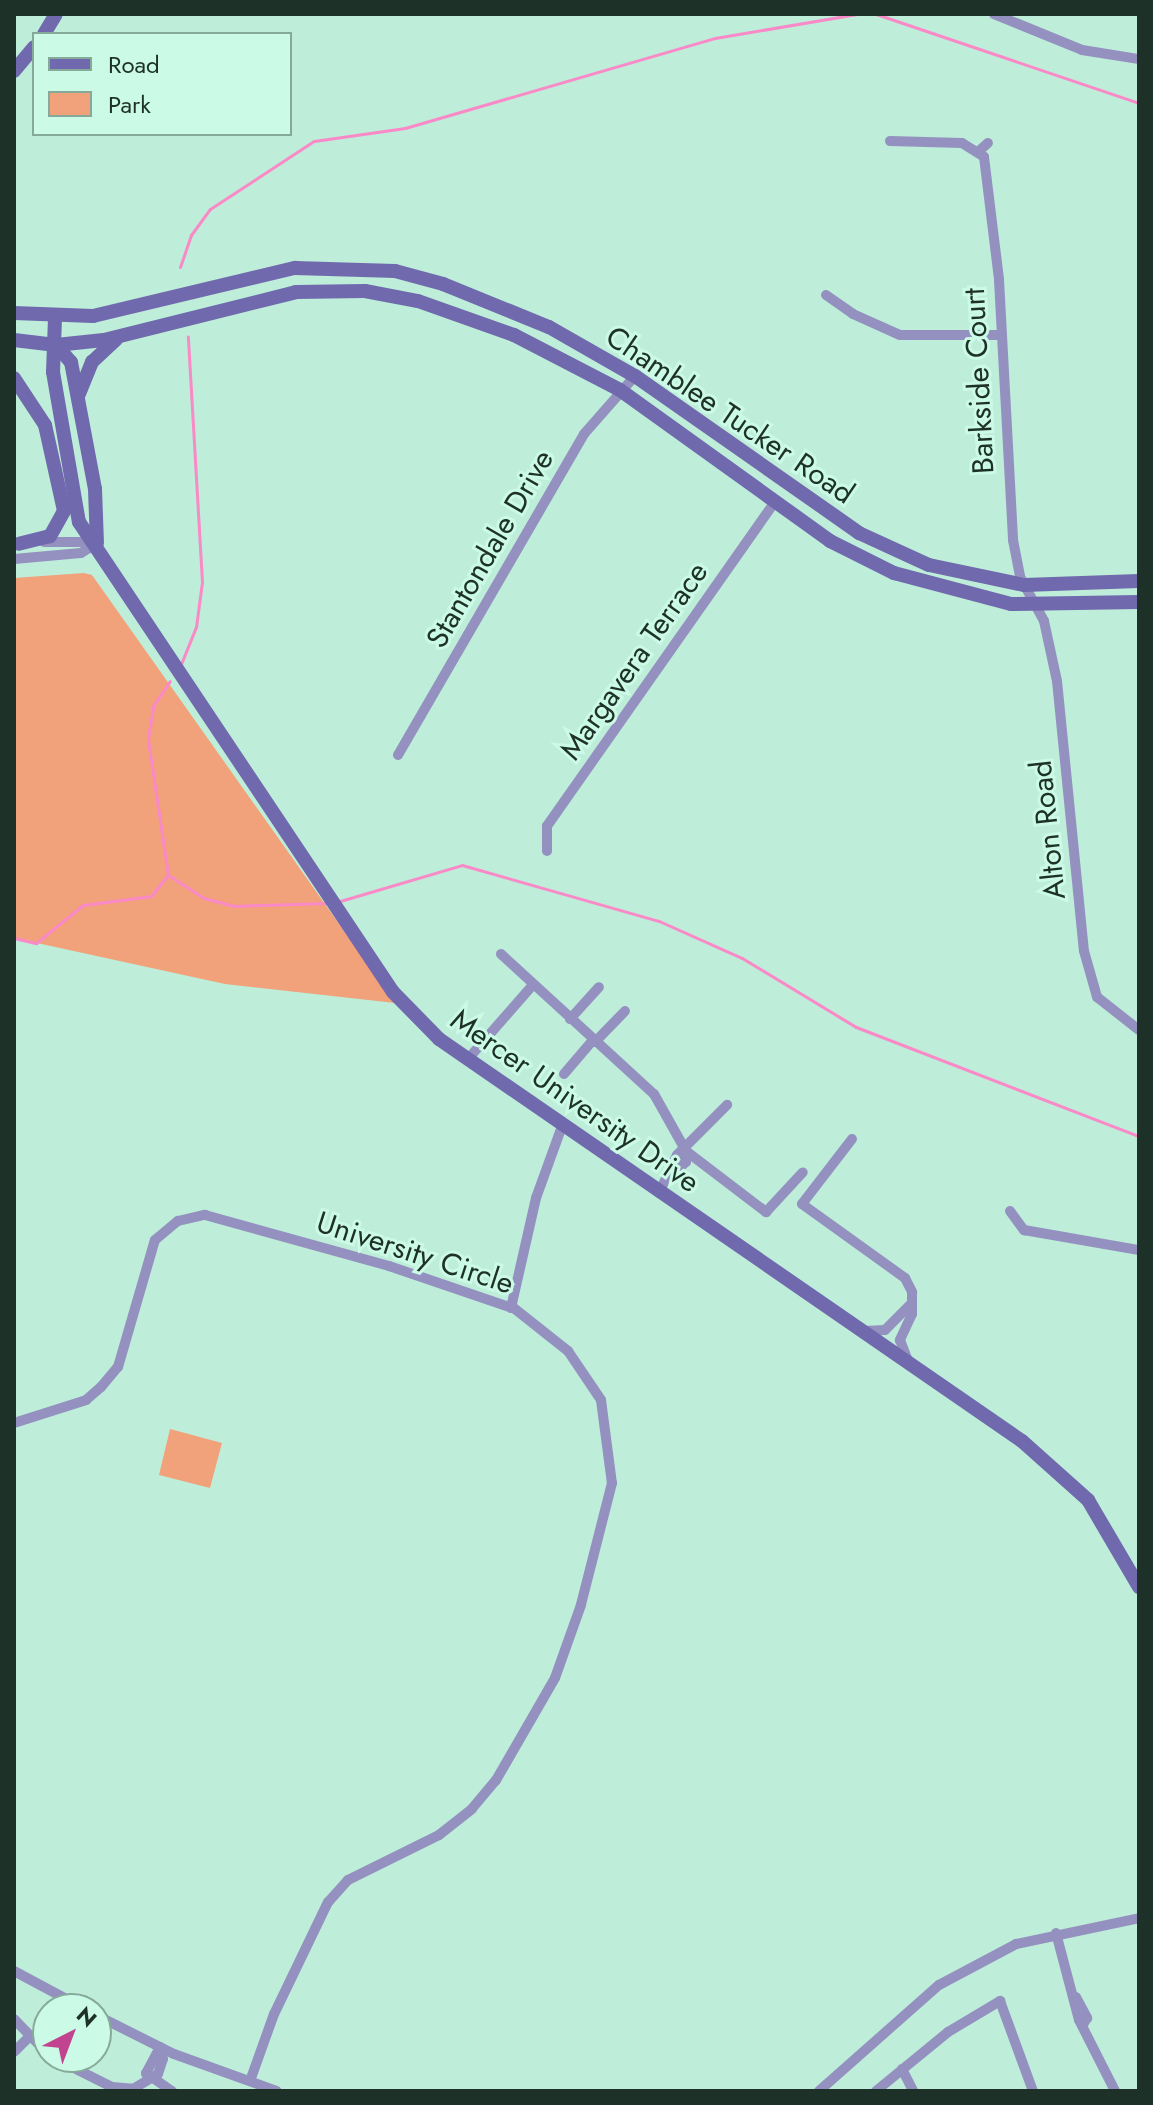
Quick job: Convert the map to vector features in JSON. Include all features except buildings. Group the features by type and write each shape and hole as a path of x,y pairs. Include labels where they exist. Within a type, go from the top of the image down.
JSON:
{"main road":[{"path":"45,32 56,14"},
{"path":"14,71 32,49"},
{"name":"Chamblee Tucker Road","path":"14,313 55,318 93,316 295,268 368,267 443,284 549,327 635,376 859,533 929,565 1024,585 1139,581"},
{"name":"Chamblee Tucker Road","path":"14,340 56,345 121,335 296,292 365,291 483,321 620,390 830,541 894,573 973,598 1037,606 1139,602"},
{"name":"Mercer University Drive","path":"55,318 53,372 79,522 97,543 169,663 393,992 439,1039 1058,1471 1115,1539 1139,1587"},
{"path":"78,398 92,362 121,335"},
{"name":"Mercer University Drive","path":"56,345 71,360 95,489 97,543"},
{"path":"14,378 45,425 64,511 50,536 16,549"}],"street":[{"path":"994,14 1082,50 1139,59"},
{"path":"890,141 962,143 979,151 988,143"},
{"name":"Barkside Court","path":"979,151 988,178 1013,540 1024,585 1037,606"},
{"path":"826,295 853,314 900,335 1001,335"},
{"name":"Stantondale Drive","path":"398,755 584,434 635,376"},
{"name":"Margavera Terrace","path":"547,851 547,826 775,502"},
{"path":"16,549 81,553 97,543"},
{"name":"Alton Road","path":"1037,606 1057,681 1089,978 1110,1012 1139,1030"},
{"path":"501,954 532,986 654,1094 686,1151 766,1212 803,1172"},
{"path":"468,1059 532,986"},
{"path":"570,1019 599,987"},
{"path":"564,1074 625,1011"},
{"path":"659,1193 677,1155 686,1151 727,1105"},
{"path":"511,1308 536,1198 562,1126"},
{"path":"852,1139 802,1204 905,1278 912,1314 902,1332 904,1354 914,1371"},
{"path":"1010,1211 1024,1230 1139,1250"},
{"name":"University Circle","path":"14,1423 75,1405 101,1387 118,1367 155,1240 191,1217 205,1215 389,1266 511,1308 568,1351 601,1400 607,1425 612,1483 581,1605 555,1678 524,1735 480,1799 439,1835 348,1880 328,1902 274,2014 250,2081"},
{"path":"858,1331 885,1330 911,1304"},
{"path":"890,1324 902,1332"},
{"path":"819,2091 939,1985 1016,1944 1056,1933 1139,1918"},
{"path":"1056,1933 1076,1997 1087,2018 1084,2023 1115,2091"},
{"path":"14,1971 55,1993"},
{"path":"876,2091 948,2032 1000,2001 1033,2091"},
{"path":"14,2019 32,2040"},
{"path":"112,2023 160,2047 277,2091"},
{"path":"14,2052 29,2037"},
{"path":"160,2047 146,2073 151,2080 172,2091"},
{"path":"902,2069 913,2091"},
{"path":"84,2073 112,2087 133,2089 151,2080"}],"green space":[{"path":"92,575 395,1003 225,984 14,938 14,578"},
{"path":"170,1429 222,1443 210,1488 159,1475"}],"waterway":[{"path":"180,267 191,235 210,209 314,141 405,128 715,38 857,14"},
{"path":"876,14 1139,103"},
{"path":"181,664 196,627 202,582 188,336"},
{"path":"14,938 36,943 83,905 151,896 168,875 148,739 153,706 170,681"},
{"path":"340,901 462,865 659,921 742,958 856,1027 1139,1136"},
{"path":"168,875 204,898 233,906 328,903"}]}
